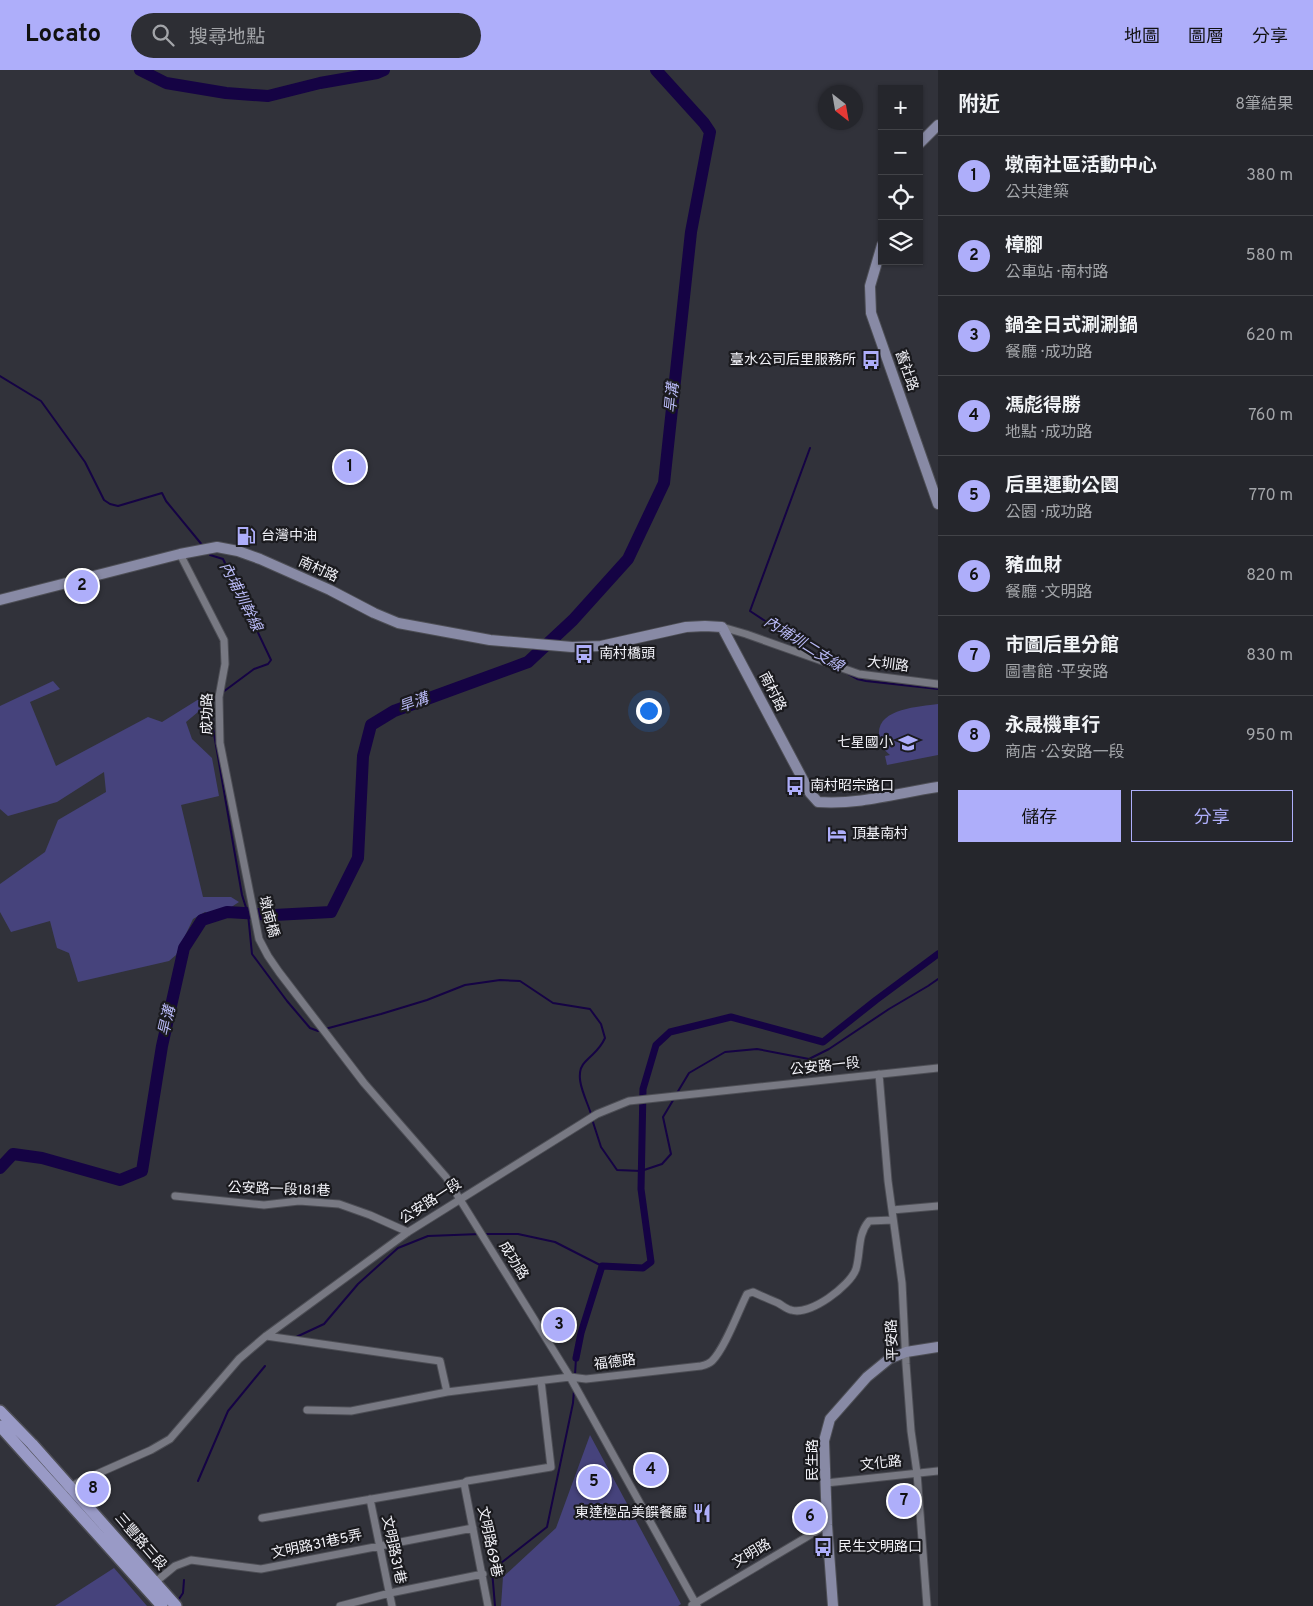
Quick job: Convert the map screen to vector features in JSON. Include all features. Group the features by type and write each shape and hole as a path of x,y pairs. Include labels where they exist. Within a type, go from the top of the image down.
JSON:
{"main road":[{"name":"三豐路三段","path":"0,1411 166,1604"},
{"name":"三豐路三段","path":"0,1426 66,1490"}],"street":[{"path":"923,140 938,125"},
{"name":"舊社路","path":"878,259 870,286 871,313 938,504"},
{"name":"南村路","path":"0,600 180,554 217,547 238,551 260,560 330,590 398,623 490,640 564,647 601,646 686,627 722,627 810,793 818,802 867,801 938,787"},
{"name":"成功路","path":"180,554 224,640 225,664 219,697 220,743 247,883"},
{"name":"大圳路","path":"722,627 859,674 938,684"},
{"name":"墩南橋","path":"247,883 259,938 268,956"},
{"name":"成功路","path":"268,956 364,1083 446,1177 570,1377 695,1605"},
{"name":"公安路一段","path":"66,1490 151,1450 170,1439 239,1359 266,1336 408,1232 597,1114 629,1101 938,1068"},
{"name":"平安路","path":"880,1074 892,1220 902,1283 911,1431 917,1473 927,1606"},
{"name":"公安路一段181巷","path":"175,1196 264,1205 299,1201 338,1204 370,1215 408,1232"},
{"path":"892,1210 938,1206"},
{"name":"福德路","path":"307,1410 351,1411 447,1392 570,1377 586,1379 710,1364 724,1342 747,1294 753,1292 792,1311 812,1308 832,1295 851,1278 858,1262 860,1239 864,1227 869,1221 892,1220"},
{"path":"266,1336 440,1361 447,1392"},
{"name":"民生路","path":"833,1606 827,1524 824,1441 830,1419 867,1377 889,1360 906,1352 938,1347"},
{"path":"262,1518 551,1467 541,1381"},
{"name":"文化路","path":"826,1483 938,1471"},
{"name":"文明路69巷","path":"464,1483 488,1606"},
{"name":"文明路31巷","path":"370,1498 392,1606"},
{"name":"文明路","path":"695,1605 827,1524"},
{"name":"文明路31巷5弄","path":"151,1586 175,1566 191,1560 261,1570 379,1545 473,1528"},
{"path":"340,1606 390,1593 483,1574"}],"shaded area":[{"path":"53,681 60,689 30,702 56,766 148,717 162,722 199,699 204,707 186,722 192,739 212,758 219,796 181,805 203,897 231,897 239,902 216,917 205,912 193,919 176,955 169,961 78,982 69,953 57,948 50,921 11,932 0,912 0,884 45,852 58,820 106,792 104,772 57,802 8,816 0,809 0,706"},
{"path":"938,704 938,755 887,765 885,756 890,755 882,746 879,735 880,726 885,719 901,710"},
{"path":"590,1435 681,1604 678,1606 501,1606 503,1577 556,1528"},
{"path":"114,1568 147,1606 55,1606"}],"waterway":[{"path":"140,70 166,83 226,93 268,96 384,70"},
{"name":"旱溝","path":"0,1168 13,1154 42,1158 120,1180 142,1171 162,1046 184,948 202,920 227,912 274,915 331,912 358,858 363,756 371,725 394,711 528,662 573,620 628,559 664,483 691,232 710,132 656,70"},
{"name":"內埔圳幹線","path":"0,376 41,401 85,462 104,500 118,506 162,493 166,501 203,546"},
{"name":"內埔圳二支線","path":"810,448 750,611 820,657"},
{"name":"內埔圳幹線","path":"208,552 210,555 223,559 271,660 268,664 254,669 223,692"},
{"name":"內埔圳二支線","path":"848,674 866,681 938,689"},
{"name":"內埔圳幹線","path":"217,696 209,705 242,895 248,914 252,954 310,1028 321,1031"},
{"path":"576,1358 581,1333 602,1266 643,1268 651,1262 641,1189 643,1089 656,1045 670,1032 731,1017 823,1042 938,954"},
{"path":"677,1093 689,1073 725,1052 757,1049 809,1059 829,1049 938,979"},
{"path":"325,1029 427,1000 465,985 500,980 520,981 553,1003 590,1009 601,1024 605,1038 598,1049 581,1067 580,1074 582,1088 591,1114"},
{"path":"592,1119 601,1147 617,1170 641,1171 662,1164 671,1154 663,1117 675,1097"},
{"path":"294,1338 324,1324 358,1284 398,1248 428,1236 480,1234"},
{"path":"484,1234 518,1234 555,1242 602,1266"},
{"path":"575,1375 576,1358"},
{"path":"198,1481 228,1411 265,1366"},
{"path":"495,1606 492,1570 547,1527 573,1403 574,1390"},
{"path":"177,1602 183,1593 184,1580"}],"place":[{"name":"臺水公司后里服務所","path":"871,360"},
{"name":"墩南社區活動中心","path":"350,467"},
{"name":"台灣中油","path":"246,536"},
{"name":"樟腳","path":"82,586"},
{"name":"南村橋頭","path":"584,654"},
{"name":"七星國小","path":"908,743"},
{"name":"南村昭宗路口","path":"795,786"},
{"name":"頂基南村","path":"837,834"},
{"name":"鍋全日式涮涮鍋","path":"559,1325"},
{"name":"馮彪得勝","path":"651,1470"},
{"name":"后里運動公園","path":"594,1482"},
{"name":"永晟機車行","path":"93,1489"},
{"name":"市圖后里分館","path":"904,1501"},
{"name":"東達極品美饌餐廳","path":"702,1513"},
{"name":"豬血財","path":"810,1517"},
{"name":"民生文明路口","path":"823,1547"}]}
